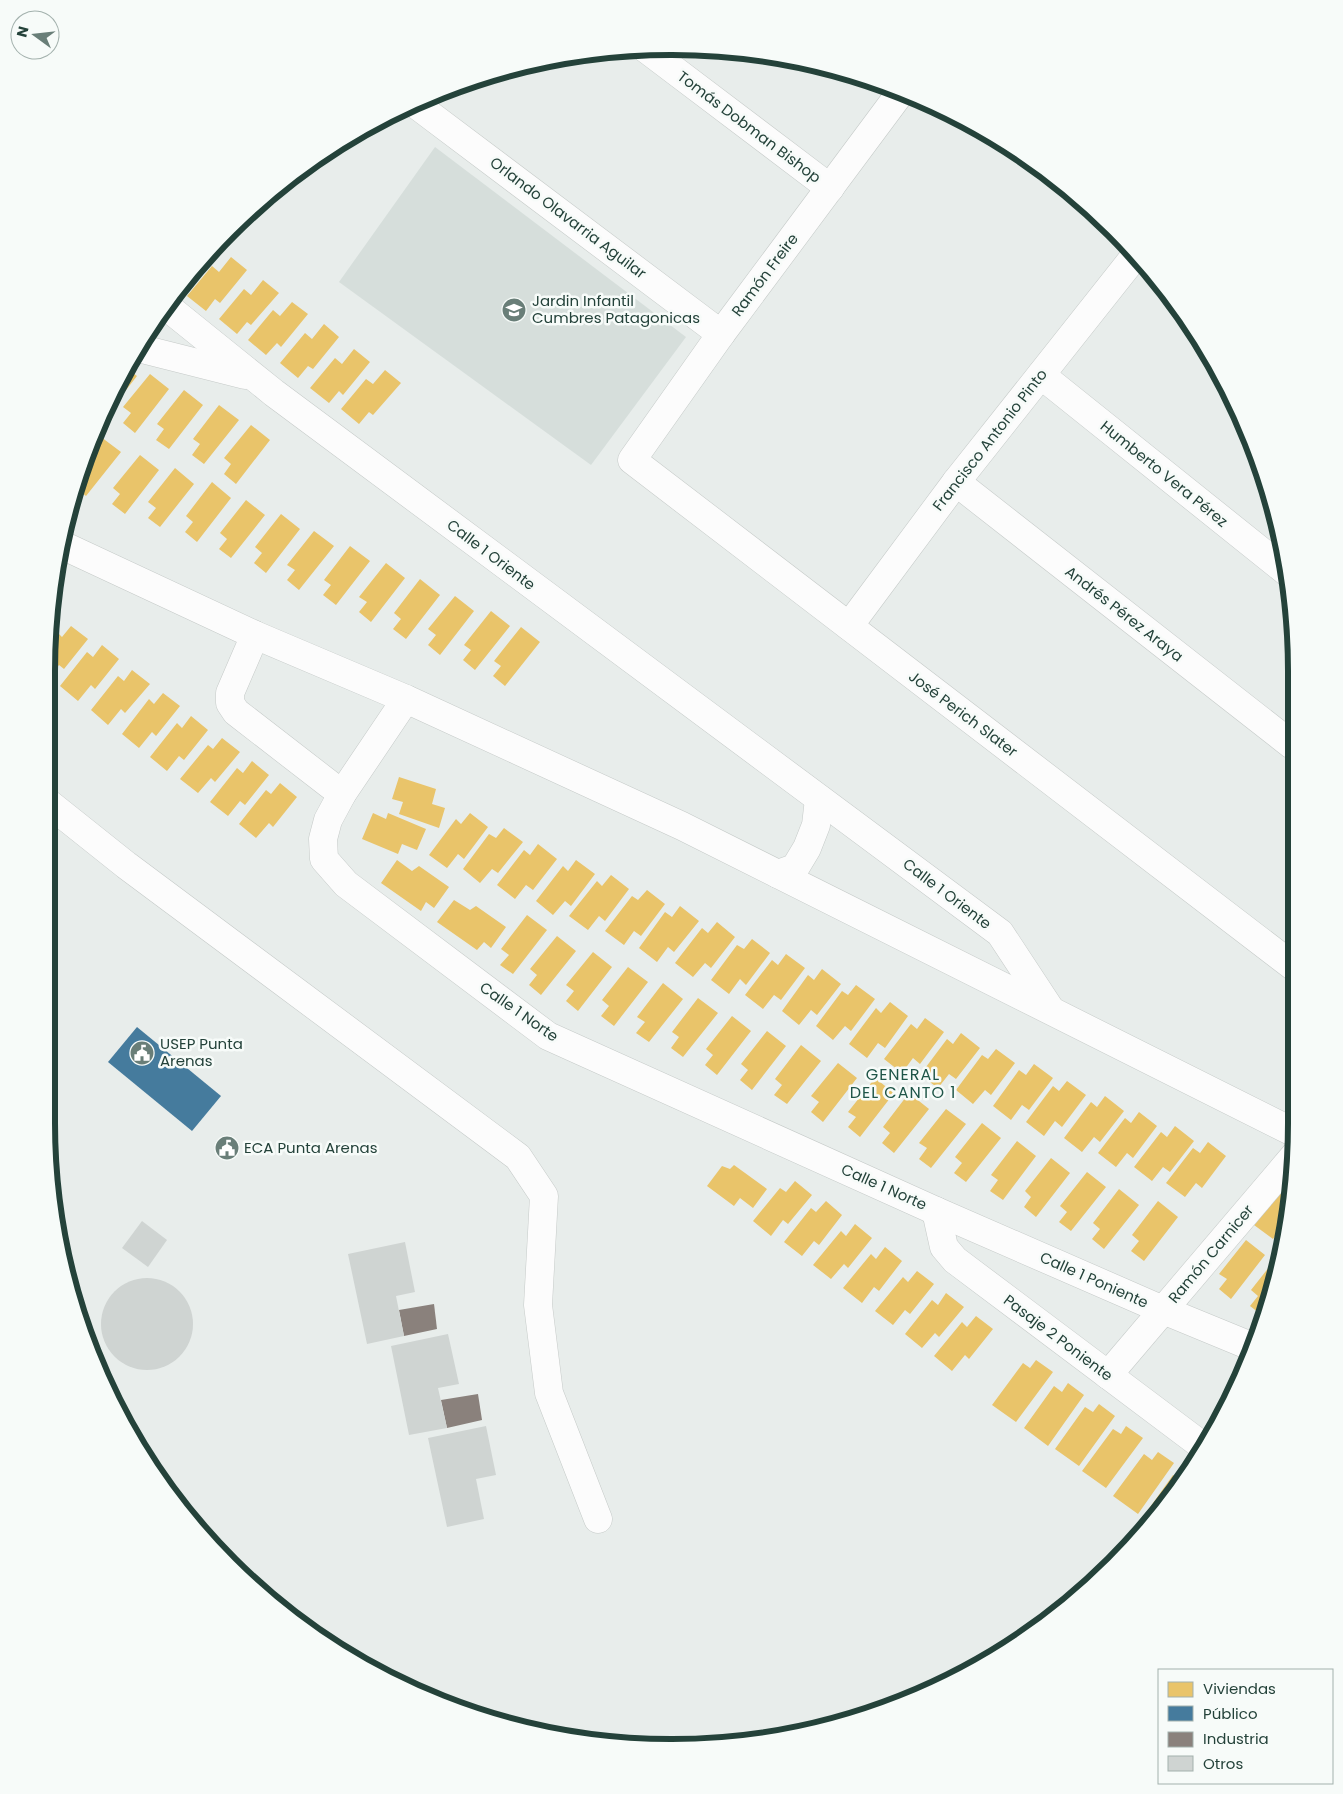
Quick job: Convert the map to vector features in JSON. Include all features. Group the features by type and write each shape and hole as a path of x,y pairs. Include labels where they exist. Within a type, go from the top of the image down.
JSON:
{"street":[{"name":"Tomás Dobman Bishop","path":"655,55 830,188"},
{"name":"Ramón Freire","path":"632,460 721,334 897,98"},
{"name":"Orlando Olavarria Aguilar","path":"422,109 721,334"},
{"name":"Francisco Antonio Pinto","path":"849,626 956,482 1131,261"},
{"name":"Calle 1 Oriente","path":"172,311 255,378 1000,933 1051,1010"},
{"path":"146,350 255,378"},
{"name":"Humberto Vera Pérez","path":"1041,375 1278,565"},
{"name":"José Perich Slater","path":"632,460 1288,962"},
{"name":"Andrés Pérez Araya","path":"956,482 1288,742"},
{"path":"68,548 255,635 406,699 682,826 1288,1129"},
{"path":"255,635 230,693 230,703 236,712 342,794"},
{"name":"Calle 1 Norte","path":"406,699 342,794 328,820 323,839 324,859 346,884 548,1036 936,1210"},
{"path":"778,874 795,868 807,848 816,825 819,799"},
{"path":"55,808 126,865 518,1157 544,1196 538,1305 549,1393 598,1519"},
{"name":"Ramón Carnicer","path":"1108,1375 1287,1165"},
{"name":"Calle 1 Poniente","path":"936,1210 1163,1310 1246,1344"},
{"name":"Pasaje 2 Poniente","path":"936,1210 944,1247 955,1260 1198,1442"}],"shaded area":[{"name":"Jardin Infantil Cumbres Patagonicas","path":"435,147 686,337 591,465 339,282"}],"building: Viviendas":[{"path":"231,257 247,270 220,303 215,299 206,311 187,296 212,266 219,272"},
{"path":"263,280 279,293 251,325 247,322 237,334 219,319 244,289 251,295"},
{"path":"292,302 308,314 281,347 277,343 266,355 248,340 273,310 280,316"},
{"path":"324,324 339,337 313,369 308,366 298,378 280,363 305,333 312,339"},
{"path":"354,349 370,362 343,395 339,391 329,403 310,388 335,358 342,364"},
{"path":"385,370 401,383 373,415 369,412 359,424 341,409 366,379 373,384"},
{"path":"133,373 137,376 119,399"},
{"path":"150,374 169,389 135,433 123,423 131,413 123,407"},
{"path":"184,390 203,405 169,449 156,440 164,429 157,424"},
{"path":"219,405 239,420 204,464 192,455 200,444 193,439"},
{"path":"251,425 270,440 236,484 224,474 231,464 224,458"},
{"path":"101,437 121,452 86,496 82,493"},
{"path":"140,455 159,470 125,514 112,504 120,494 113,488"},
{"path":"175,468 194,484 160,527 148,518 156,508 148,502"},
{"path":"212,482 231,498 197,542 185,532 193,522 186,516"},
{"path":"246,500 265,515 231,558 219,549 227,539 220,533"},
{"path":"281,514 300,529 266,573 254,563 262,553 255,547"},
{"path":"314,531 334,546 299,590 287,580 295,570 287,565"},
{"path":"350,546 370,561 336,605 323,595 331,585 324,580"},
{"path":"386,563 405,578 371,622 359,612 367,602 359,597"},
{"path":"420,579 440,595 406,639 393,629 401,619 394,613"},
{"path":"455,596 474,611 440,655 428,645 436,635 428,629"},
{"path":"491,611 510,626 475,670 463,660 471,650 464,645"},
{"path":"71,626 88,639 64,669 59,665 55,670 57,632 62,637"},
{"path":"521,627 540,642 505,686 493,676 501,666 494,661"},
{"path":"102,645 119,659 95,689 91,685 78,701 60,686 87,652 93,657"},
{"path":"132,670 150,684 125,713 121,709 108,725 91,710 118,676 124,681"},
{"path":"163,693 180,706 156,736 152,732 139,748 122,734 149,699 154,704"},
{"path":"191,716 208,730 184,760 179,756 167,771 150,757 177,723 182,728"},
{"path":"222,738 240,752 215,782 211,778 198,793 180,779 208,745 213,749"},
{"path":"252,761 269,775 245,805 240,801 228,816 210,802 237,768 243,773"},
{"path":"399,777 436,789 432,804 445,808 439,828 399,814 403,802 392,799"},
{"path":"280,783 297,797 273,827 269,823 256,838 239,824 266,790 271,794"},
{"path":"373,813 386,819 388,813 426,829 417,850 402,844 398,854 362,839"},
{"path":"470,813 488,827 464,859 458,854 447,868 429,855 456,819 461,824"},
{"path":"504,828 523,842 498,873 492,869 480,883 463,869 489,834 496,838"},
{"path":"538,844 557,859 533,890 526,885 515,899 497,885 524,850 530,855"},
{"path":"397,860 412,871 419,866 449,887 434,908 426,902 421,911 381,883"},
{"path":"576,860 595,874 571,906 565,901 553,915 536,901 563,866 568,871"},
{"path":"611,875 629,889 605,921 599,916 588,930 569,916 597,881 602,886"},
{"path":"647,890 665,904 641,936 634,931 624,945 605,931 632,896 638,900"},
{"path":"454,900 470,910 476,906 506,927 491,948 484,942 477,950 437,922"},
{"path":"680,906 699,921 674,952 668,947 657,962 639,948 665,912 672,917"},
{"path":"527,915 547,930 513,974 500,965 509,955 501,949"},
{"path":"717,922 735,937 711,968 705,963 693,977 675,963 702,928 708,933"},
{"path":"557,936 576,951 541,995 529,985 537,975 530,969"},
{"path":"752,939 770,953 746,985 740,979 729,994 711,980 737,945 744,949"},
{"path":"593,952 612,967 578,1011 566,1001 574,991 566,985"},
{"path":"786,954 805,968 781,1000 774,995 763,1009 745,995 772,960 778,965"},
{"path":"628,967 648,982 614,1026 601,1016 609,1006 602,1000"},
{"path":"822,969 841,984 817,1015 811,1010 799,1025 782,1011 808,975 814,980"},
{"path":"663,983 683,999 649,1042 636,1033 645,1022 637,1017"},
{"path":"856,985 875,999 851,1031 845,1026 833,1040 816,1026 842,991 848,995"},
{"path":"698,998 718,1013 683,1057 671,1048 679,1037 672,1032"},
{"path":"890,1002 908,1016 885,1048 878,1043 867,1058 849,1044 876,1008 881,1013"},
{"path":"732,1016 751,1031 717,1075 705,1065 713,1055 706,1049"},
{"path":"925,1018 944,1032 920,1064 913,1058 902,1073 884,1059 911,1024 917,1029"},
{"path":"767,1031 786,1046 752,1090 740,1080 748,1070 741,1064"},
{"path":"961,1033 980,1048 956,1079 949,1074 938,1088 920,1075 947,1039 953,1044"},
{"path":"801,1045 821,1061 787,1104 774,1095 782,1085 775,1079"},
{"path":"996,1049 1015,1063 991,1095 985,1090 973,1104 956,1090 982,1055 988,1059"},
{"path":"838,1063 857,1078 823,1122 811,1112 819,1102 811,1096"},
{"path":"1034,1064 1053,1078 1029,1110 1022,1105 1011,1120 993,1106 1019,1070 1026,1075"},
{"path":"875,1078 894,1093 860,1137 848,1127 856,1117 848,1112"},
{"path":"1067,1081 1086,1095 1062,1127 1055,1121 1044,1136 1026,1122 1053,1086 1059,1091"},
{"path":"909,1093 929,1109 894,1153 882,1143 890,1133 883,1127"},
{"path":"1105,1096 1124,1111 1100,1142 1094,1137 1082,1152 1064,1138 1091,1102 1097,1107"},
{"path":"946,1109 966,1124 931,1168 919,1159 927,1148 919,1143"},
{"path":"1139,1112 1157,1126 1133,1158 1127,1153 1116,1167 1098,1153 1125,1118 1131,1123"},
{"path":"982,1123 1001,1138 966,1182 954,1173 962,1163 955,1157"},
{"path":"1175,1126 1194,1141 1170,1172 1163,1167 1152,1181 1134,1167 1161,1132 1167,1137"},
{"path":"1017,1141 1036,1156 1003,1200 990,1191 998,1180 991,1175"},
{"path":"1208,1142 1226,1156 1202,1188 1196,1183 1185,1197 1166,1183 1193,1148 1200,1153"},
{"path":"1051,1158 1070,1173 1036,1217 1024,1207 1031,1197 1025,1191"},
{"path":"734,1165 767,1189 753,1208 740,1198 734,1206 707,1186 722,1166 730,1169"},
{"path":"1087,1172 1106,1187 1071,1231 1059,1222 1067,1212 1060,1206"},
{"path":"795,1181 812,1195 788,1224 783,1220 771,1236 753,1221 780,1188 786,1192"},
{"path":"1119,1189 1139,1205 1104,1249 1092,1239 1100,1229 1093,1223"},
{"path":"1282,1190 1284,1192 1278,1232 1273,1239 1254,1225"},
{"path":"826,1201 842,1215 819,1245 814,1241 802,1256 784,1242 811,1208 816,1212"},
{"path":"1158,1201 1178,1217 1144,1261 1131,1251 1139,1241 1132,1235"},
{"path":"855,1224 872,1238 848,1268 844,1264 831,1279 813,1265 841,1231 846,1236"},
{"path":"1246,1240 1265,1255 1231,1299 1219,1289 1227,1279 1219,1274"},
{"path":"885,1247 902,1261 879,1291 874,1287 862,1303 843,1288 871,1254 876,1259"},
{"path":"1271,1265 1258,1312 1250,1306 1258,1296 1251,1290"},
{"path":"917,1271 934,1284 910,1314 905,1310 893,1325 875,1311 903,1277 908,1282"},
{"path":"946,1293 964,1307 939,1337 935,1333 922,1348 905,1334 932,1300 938,1305"},
{"path":"976,1316 993,1329 969,1359 965,1355 952,1371 934,1356 962,1322 967,1327"},
{"path":"1036,1360 1053,1372 1016,1422 992,1405 1023,1363 1030,1368"},
{"path":"1068,1383 1084,1395 1048,1446 1024,1428 1054,1386 1062,1392"},
{"path":"1099,1404 1115,1416 1079,1466 1055,1449 1085,1407 1093,1412"},
{"path":"1126,1426 1143,1438 1106,1488 1082,1471 1113,1429 1121,1434"},
{"path":"1158,1452 1174,1463 1138,1514 1113,1496 1144,1454 1152,1460"},
{"path":"1173,1475 1176,1477 1161,1498 1144,1518 1143,1517"}],"building: Público":[{"path":"137,1027 221,1096 192,1131 108,1062"}],"building: Industria":[{"path":"434,1304 437,1329 404,1336 399,1310"},
{"path":"478,1394 482,1420 447,1428 441,1400"}],"building: Otros":[{"path":"142,1221 167,1240 148,1267 122,1248"},
{"path":"405,1242 415,1292 396,1296 404,1336 367,1344 348,1254"},
{"path":"147,1278 165,1281 180,1291 190,1306 193,1324 190,1342 180,1357 165,1367 147,1370 129,1367 114,1357 104,1342 101,1324 104,1306 114,1291 129,1281"},
{"path":"448,1334 459,1384 438,1388 447,1428 409,1435 391,1346"},
{"path":"486,1426 496,1475 476,1479 484,1519 447,1527 428,1438"}],"place":[{"name":"Jardin Infantil Cumbres Patagonicas","path":"514,310"},
{"name":"USEP Punta Arenas","path":"142,1053"},
{"name":"ECA Punta Arenas","path":"227,1148"}],"district":[{"name":"GENERAL DEL CANTO 1","path":"903,1083"}]}
